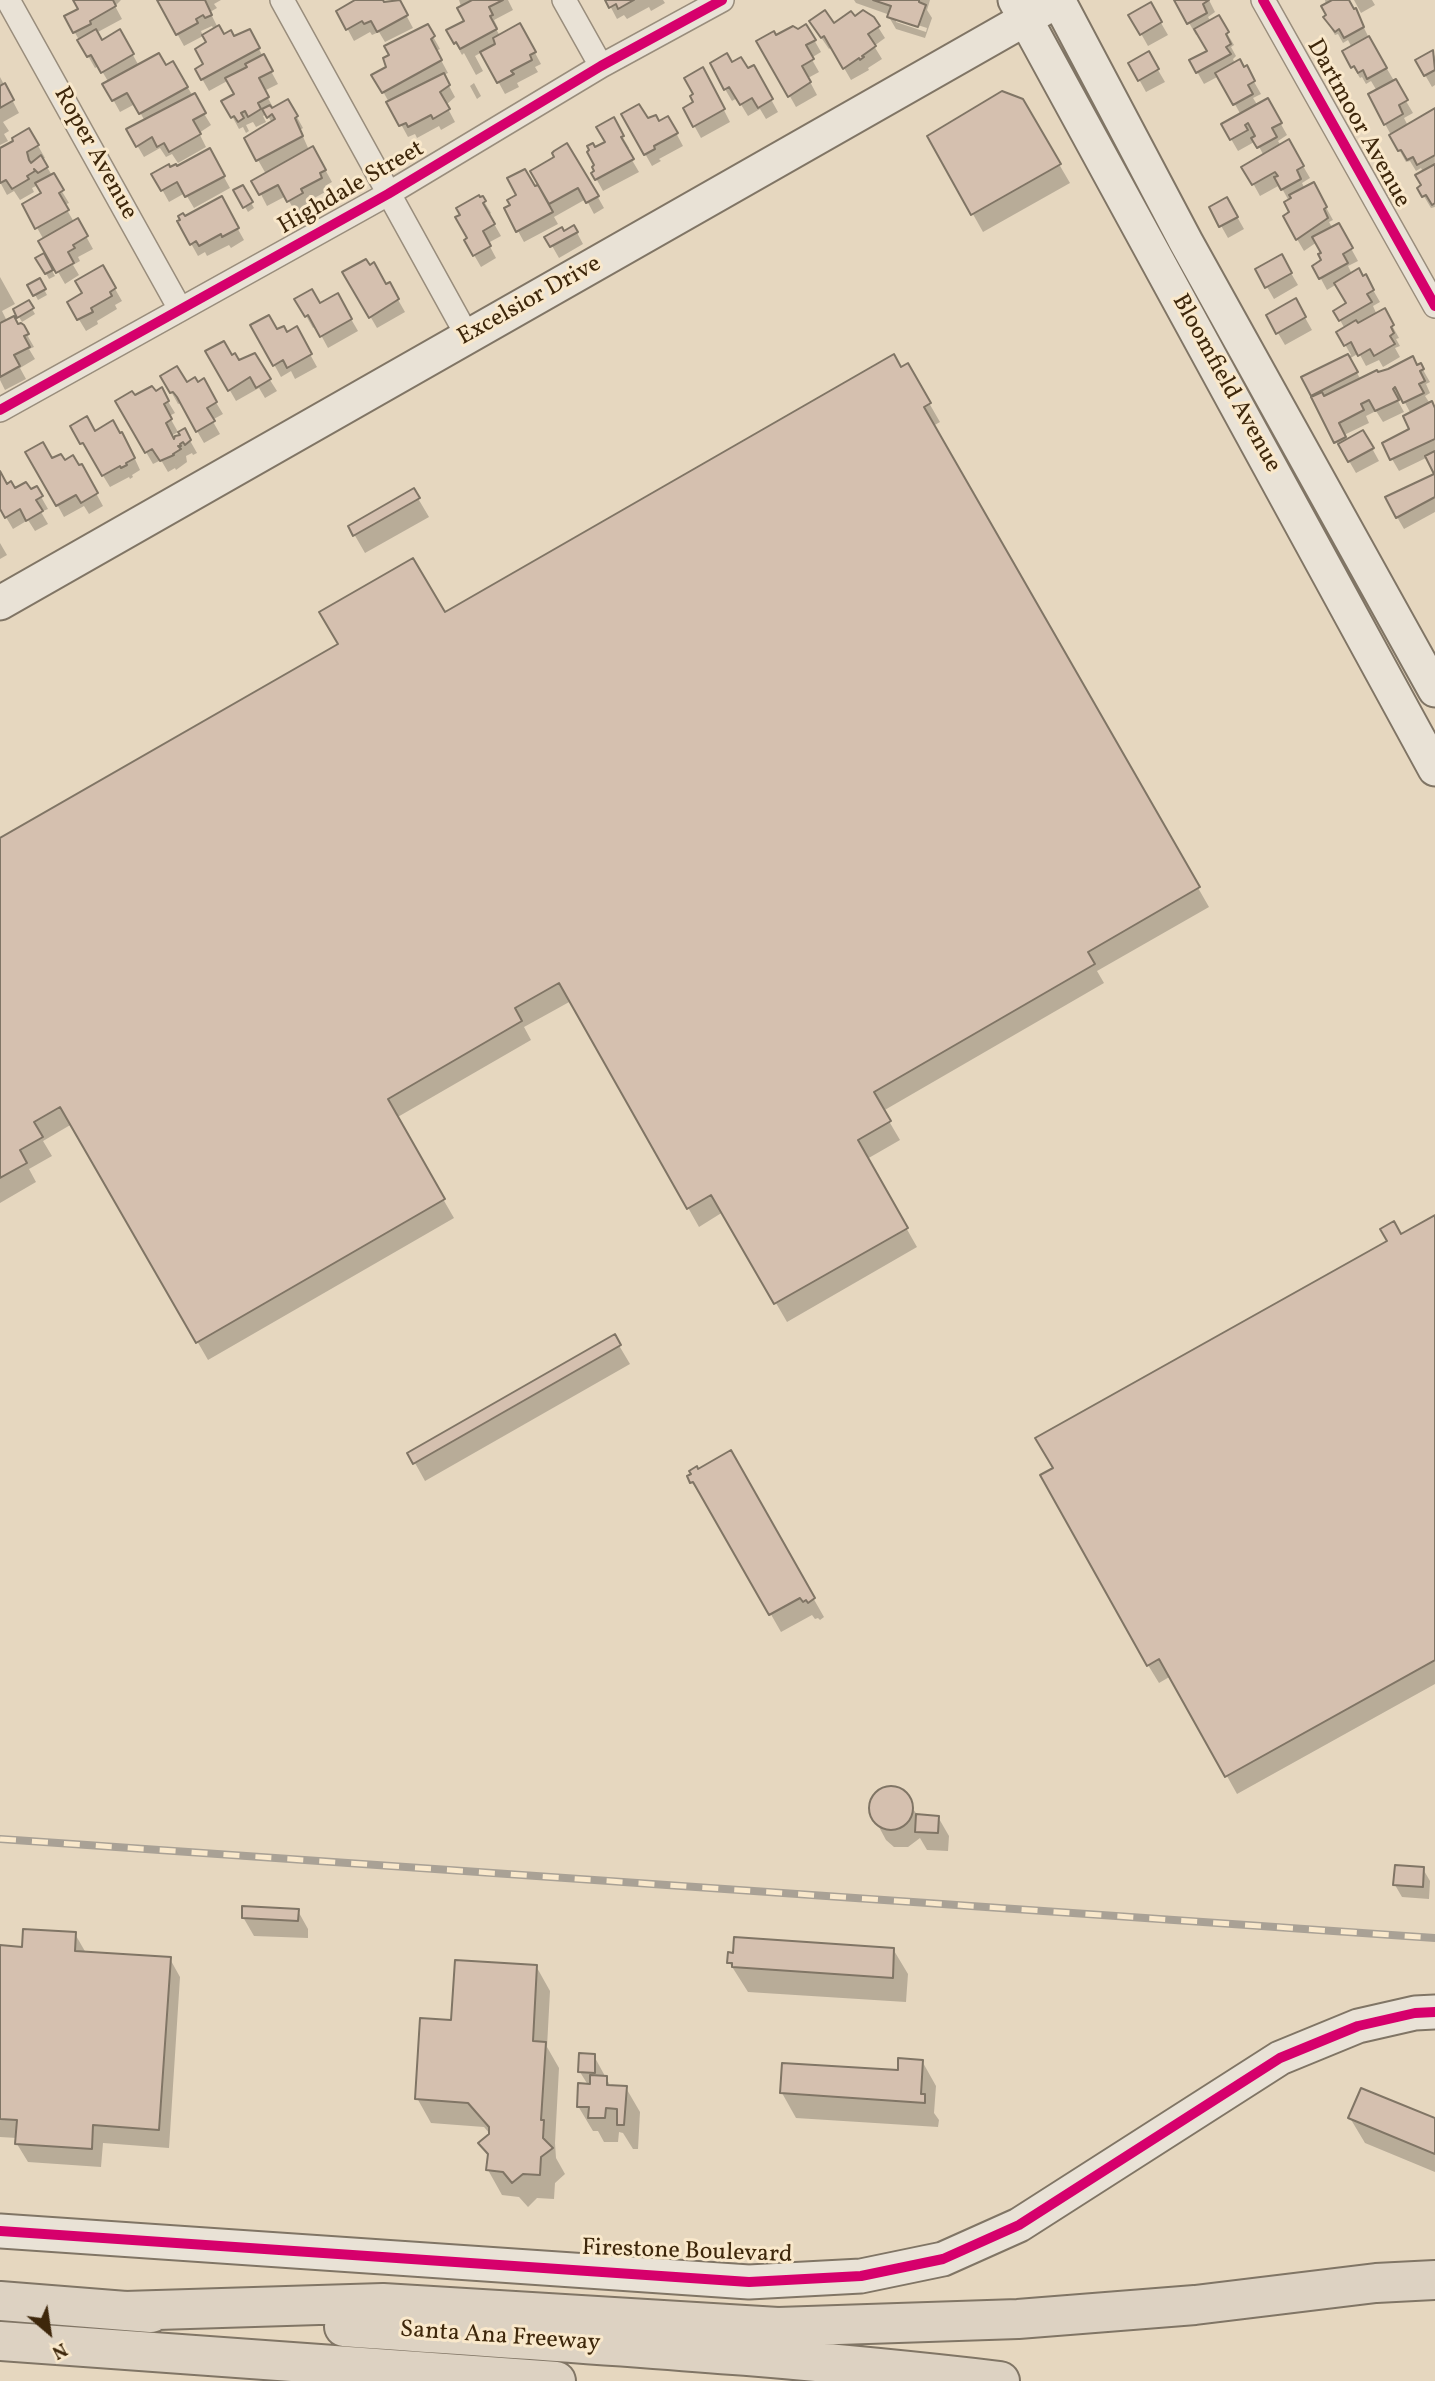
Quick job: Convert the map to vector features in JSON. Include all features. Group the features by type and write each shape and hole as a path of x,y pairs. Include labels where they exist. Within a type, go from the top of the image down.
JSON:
{"highway":[{"path":"125,2311 383,2303 779,2327 1018,2319 1195,2305 1376,2283 1435,2280"},
{"name":"Santa Ana Freeway","path":"0,2301 656,2350 928,2372 1000,2381"},
{"path":"0,2341 556,2381"}],"main road":[{"name":"Excelsior Drive","path":"0,603 468,337 1020,10 1058,0"},
{"name":"Bloomfield Avenue","path":"1058,0 1193,254 1435,690"},
{"name":"Bloomfield Avenue","path":"1020,10 1435,769"},
{"name":"Firestone Boulevard","path":"0,2231 749,2282 861,2276 943,2259 1019,2225 1280,2058 1358,2026 1415,2013 1435,2012"}],"street":[{"name":"Roper Avenue","path":"8,0 180,309"},
{"path":"282,0 468,337"},
{"path":"564,0 601,66"},
{"name":"Highdale Street","path":"0,410 388,194 601,66 722,0"},
{"name":"Dartmoor Avenue","path":"1263,0 1435,306"}],"building":[{"path":"73,0 113,0 116,6 73,33 64,16 78,9"},
{"path":"157,0 205,0 212,15 205,18 203,15 196,19 198,23 176,35"},
{"path":"355,0 400,0 408,15 377,32 371,21 364,24 362,21 346,30 336,11"},
{"path":"472,0 503,0 489,7 493,15 490,16 497,29 460,49 446,30 464,21 457,8"},
{"path":"605,0 634,0 618,9 616,4 609,8"},
{"path":"873,0 919,0 926,5 918,27 887,17 891,6"},
{"path":"1174,0 1209,0 1203,4 1207,13 1187,24"},
{"path":"1332,0 1349,0 1354,9 1356,8 1364,27 1344,38 1339,29 1335,32 1323,17 1326,15 1321,6"},
{"path":"1151,2 1162,22 1140,35 1128,15"},
{"path":"825,10 834,23 851,11 855,16 863,10 874,17 880,26 868,34 876,46 860,60 859,58 843,69 824,36 821,38 809,21"},
{"path":"1219,15 1229,32 1226,34 1231,44 1226,47 1231,54 1196,73 1189,60 1207,51 1194,29"},
{"path":"520,23 536,52 530,55 532,60 511,71 514,74 497,83 480,52 495,44 493,38"},
{"path":"428,24 435,36 431,39 442,60 382,93 371,75 386,67 383,58 389,55 384,46"},
{"path":"806,24 816,40 806,45 814,59 802,66 811,82 788,97 756,41 774,31 776,35 793,26 798,29"},
{"path":"219,25 224,34 231,30 234,36 250,29 260,48 201,80 195,69 203,64 195,49 206,42 202,35"},
{"path":"96,29 102,40 120,29 134,54 101,73 91,55 87,57 77,40"},
{"path":"1369,36 1387,68 1367,79 1363,70 1358,73 1354,66 1351,68 1342,51"},
{"path":"1433,50 1435,70 1424,76 1415,60"},
{"path":"1149,51 1159,69 1138,81 1128,63"},
{"path":"159,53 166,65 173,61 188,87 139,114 127,93 112,101 102,84"},
{"path":"727,53 732,62 741,57 748,68 754,65 773,99 758,108 752,98 740,105 729,87 724,90 710,63"},
{"path":"264,54 273,71 259,78 269,97 258,103 261,109 248,117 245,111 241,113 244,118 238,122 234,116 231,118 221,101 234,94 225,78 247,67 245,64"},
{"path":"1240,59 1244,67 1247,65 1255,81 1248,85 1253,94 1233,105 1215,73"},
{"path":"703,67 725,109 693,127 683,108 693,102 690,96 693,94 684,78"},
{"path":"444,73 450,85 440,92 450,109 433,119 431,115 408,127 406,123 399,126 386,102"},
{"path":"1396,79 1408,100 1399,105 1403,114 1384,125 1368,94"},
{"path":"5,83 14,100 0,108 0,86"},
{"path":"1002,91 1023,99 1061,164 971,215 927,136"},
{"path":"195,93 206,113 193,120 201,134 169,152 164,143 157,147 152,137 136,147 126,129"},
{"path":"1268,98 1282,123 1272,128 1277,137 1257,148 1251,138 1255,136 1248,123 1245,125 1248,130 1230,140 1221,124"},
{"path":"288,99 298,116 295,118 303,136 256,161 244,138 275,119 272,114 267,118 262,109 270,105 272,108"},
{"path":"639,104 648,118 656,115 659,121 668,116 678,133 654,146 655,149 644,155 621,114"},
{"path":"1435,108 1435,155 1417,165 1413,157 1407,160 1401,150 1398,151 1389,135"},
{"path":"614,117 624,136 621,137 634,159 595,180 591,173 594,171 594,165 587,146 593,143 595,147 605,142 596,127"},
{"path":"29,128 39,145 27,152 29,160 31,163 41,155 48,167 38,173 34,169 35,171 27,176 29,179 12,189 6,180 0,183 0,148"},
{"path":"1289,139 1304,166 1297,170 1301,179 1281,190 1274,177 1278,176 1275,172 1252,185 1241,167"},
{"path":"567,143 599,196 586,203 578,188 549,204 530,171 554,157 552,153"},
{"path":"313,146 326,170 320,173 322,178 301,189 303,193 287,202 278,185 259,195 251,181"},
{"path":"210,148 225,176 185,197 177,182 161,191 151,174 169,164 170,167 176,164 177,166"},
{"path":"1435,164 1435,203 1432,205 1426,195 1422,197 1417,188 1421,185 1415,175"},
{"path":"525,169 535,186 538,185 553,212 516,232 504,208 510,205 507,200 516,195 507,178"},
{"path":"54,173 64,190 59,193 69,210 35,229 22,204 41,193 35,183"},
{"path":"1314,182 1327,207 1324,209 1328,218 1296,240 1283,216 1289,212 1284,202 1291,198 1289,195"},
{"path":"243,185 253,202 243,208 233,190"},
{"path":"479,195 486,201 483,203 495,224 483,231 491,246 473,256 455,217 460,215 456,208"},
{"path":"222,196 239,228 199,246 196,241 190,245 177,221 180,220 178,216 183,213 185,216"},
{"path":"1227,197 1238,217 1219,227 1209,207"},
{"path":"78,218 88,236 73,245 75,248 68,252 74,263 56,273 38,241"},
{"path":"1339,223 1353,248 1343,254 1348,263 1319,279 1312,266 1321,260 1318,254 1321,253 1312,237"},
{"path":"574,225 578,232 550,247 544,237 562,227 564,231"},
{"path":"44,253 53,270 45,274 35,258"},
{"path":"1282,254 1292,273 1265,288 1255,269"},
{"path":"366,259 370,265 374,262 386,284 390,282 399,299 369,318 342,272"},
{"path":"103,265 116,288 110,292 112,296 91,308 93,312 77,320 67,302 82,293 75,281"},
{"path":"1359,268 1363,276 1366,274 1374,290 1367,294 1372,302 1339,321 1333,311 1346,303 1334,283"},
{"path":"40,278 46,289 33,296 27,285"},
{"path":"312,289 320,303 338,293 352,319 320,337 308,315 305,317 294,299"},
{"path":"1296,298 1306,317 1276,334 1266,315"},
{"path":"29,300 34,308 17,318 13,309"},
{"path":"1385,308 1394,325 1391,327 1394,333 1390,336 1395,344 1374,356 1370,349 1358,356 1351,342 1344,346 1336,332"},
{"path":"269,315 277,329 284,326 287,332 297,326 312,354 287,368 283,360 273,366 250,325"},
{"path":"14,316 29,334 24,336 30,347 14,355 20,366 0,377 0,323"},
{"path":"224,341 232,355 235,353 239,360 255,353 271,379 256,388 250,377 228,391 205,351"},
{"path":"894,354 901,367 908,363 931,403 924,407 1200,887 1088,952 1095,964 874,1092 891,1121 858,1140 908,1228 774,1304 711,1195 687,1209 559,983 515,1008 522,1021 388,1099 445,1199 196,1343 60,1107 34,1122 43,1137 20,1150 27,1163 0,1178 0,838 338,644 319,612 413,558 445,612"},
{"path":"1348,354 1358,372 1311,396 1301,377"},
{"path":"1413,356 1417,365 1421,363 1424,369 1420,371 1425,381 1419,384 1424,393 1403,403 1395,387 1393,389 1399,400 1375,411 1369,400 1361,404 1364,410 1339,423 1346,437 1334,443 1311,397 1322,392 1324,396"},
{"path":"177,366 187,382 195,377 198,382 204,378 217,402 207,408 215,421 196,432 177,397 173,392 170,393 160,376"},
{"path":"152,386 156,391 162,387 169,401 164,404 172,419 166,423 174,439 180,435 178,432 185,428 191,440 185,445 183,442 180,444 181,446 178,446 181,449 174,455 160,461 152,449 145,453 115,401 132,391 135,395"},
{"path":"1432,401 1435,408 1435,439 1390,460 1382,443 1409,429 1403,416"},
{"path":"87,416 95,431 113,420 135,458 126,463 127,465 102,476 70,426"},
{"path":"1363,430 1374,448 1348,462 1338,444"},
{"path":"43,442 52,458 61,454 65,460 73,455 79,465 82,464 98,493 81,503 76,495 56,506 25,452"},
{"path":"1435,451 1435,497 1396,518 1385,497 1434,474 1425,456"},
{"path":"0,471 7,484 11,481 15,488 26,482 31,489 37,486 43,496 36,500 43,511 26,521 20,509 5,518 0,509"},
{"path":"414,488 420,498 353,536 348,526"},
{"path":"1435,1215 1435,1660 1225,1777 1159,1659 1147,1666 1040,1475 1053,1468 1035,1438 1387,1241 1380,1229 1394,1221 1401,1234"},
{"path":"615,1334 621,1345 413,1464 407,1453"},
{"path":"731,1450 815,1598 808,1603 800,1598 769,1615 693,1482 690,1483 687,1476 691,1474 689,1471 697,1466 698,1469"},
{"path":"891,1786 906,1793 913,1808 906,1823 891,1830 876,1823 869,1808 876,1793"},
{"path":"916,1814 939,1816 938,1833 915,1832"},
{"path":"1395,1865 1424,1867 1423,1887 1393,1885"},
{"path":"242,1906 299,1909 298,1921 242,1918"},
{"path":"23,1929 76,1932 75,1951 171,1957 159,2130 93,2125 92,2149 15,2144 17,2120 0,2119 0,1945 22,1947"},
{"path":"734,1937 894,1948 893,1978 732,1967 732,1963 727,1963 728,1952 733,1953"},
{"path":"455,1960 537,1965 533,2041 546,2042 541,2120 544,2120 543,2138 553,2148 541,2157 540,2175 523,2174 512,2183 503,2172 486,2170 488,2154 478,2143 489,2134 489,2127 468,2103 415,2099 420,2018 451,2020"},
{"path":"579,2053 595,2054 595,2073 578,2072"},
{"path":"898,2058 923,2060 921,2094 925,2094 925,2103 780,2093 782,2063 898,2070"},
{"path":"590,2075 607,2076 607,2085 627,2086 624,2125 617,2125 617,2109 606,2108 605,2118 588,2118 589,2107 577,2107 578,2083 590,2084"},
{"path":"1361,2088 1435,2118 1435,2154 1348,2118"}],"railway":[{"path":"0,1839 1435,1938"}],"cycle path":[{"path":"0,410 388,194 601,66 722,0"},
{"path":"1263,0 1435,306"},
{"path":"0,2231 749,2282 861,2276 943,2259 1019,2225 1280,2058 1358,2026 1415,2013 1435,2012"}]}
